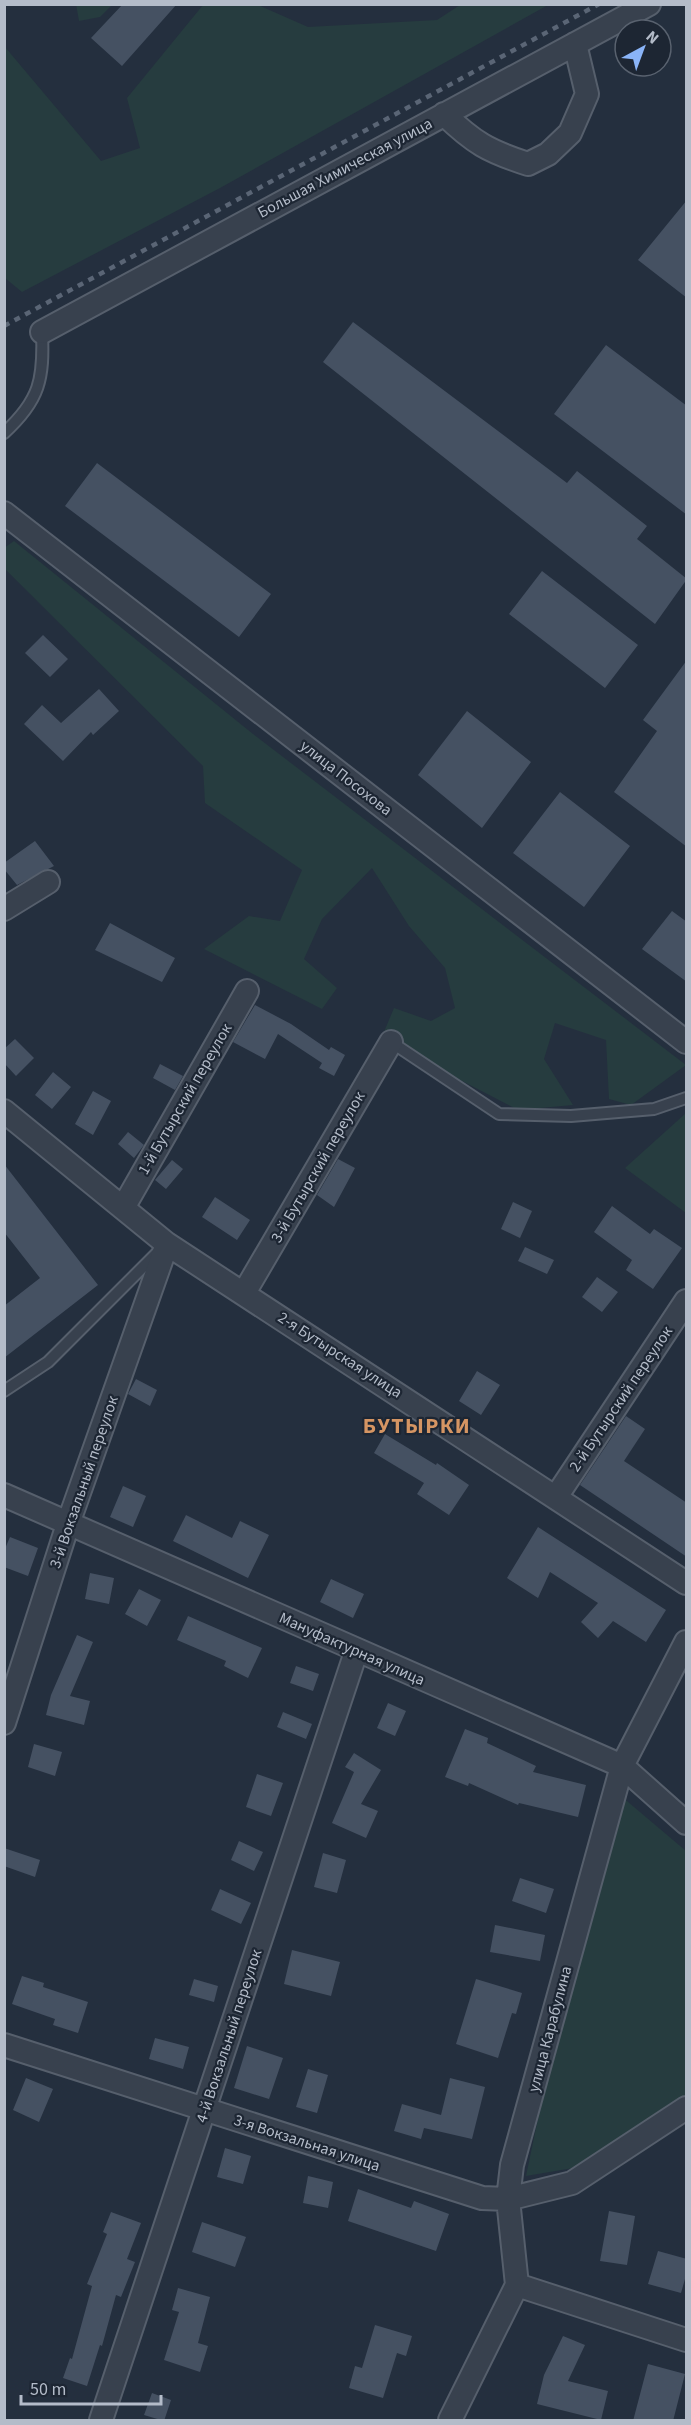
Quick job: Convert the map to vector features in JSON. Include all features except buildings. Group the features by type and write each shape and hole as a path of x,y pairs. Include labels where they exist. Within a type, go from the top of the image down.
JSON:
{"street":[{"name":"Большая Химическая улица","path":"42,332 649,4"},
{"path":"444,114 471,140 493,152 528,164 548,154 570,132 587,94 575,44"},
{"name":"улица Посохова","path":"4,513 687,1042"},
{"path":"4,909 48,882"},
{"name":"1-й Бутырский переулок","path":"123,1208 247,991"},
{"name":"3-й Бутырский переулок","path":"244,1293 391,1042"},
{"name":"2-я Бутырская улица","path":"4,1111 167,1244 687,1583"},
{"name":"3-й Вокзальный переулок","path":"4,1722 69,1521 167,1244"},
{"name":"2-й Бутырский переулок","path":"556,1497 687,1301"},
{"name":"Мануфактурная улица","path":"4,1495 69,1521 356,1652 622,1766 687,1823"},
{"name":"улица Карабулина","path":"517,2285 508,2199 512,2165 622,1766 687,1642"},
{"name":"4-й Вокзальный переулок","path":"101,2421 356,1652"},
{"name":"3-я Вокзальная улица","path":"4,2045 204,2111 482,2198 508,2199 573,2183 687,2108"},
{"path":"450,2421 517,2285 687,2340"}],"lane":[{"path":"4,433 27,412 44,369 42,332"},
{"path":"391,1042 499,1114 571,1116 654,1109 687,1098"},
{"path":"4,1391 48,1362 167,1244"}],"green space":[{"path":"76,4 112,5 100,17 79,21"},
{"path":"203,5 258,5 308,27 437,20 460,5 548,5 220,188 22,292 5,278 5,47 101,161 140,148 127,98"},
{"path":"14,541 253,734 686,1065 631,1105 609,1099 606,1040 555,1023 544,1059 573,1105 518,1110 381,1039 394,1008 431,1021 455,1008 445,968 409,926 372,868 322,919 304,959 337,988 322,1009 204,949 249,916 280,921 302,870 205,803 203,766 5,569 4,548"},
{"path":"686,1113 686,1213 625,1168"},
{"path":"608,1785 686,1851 686,2096 579,2167 526,2176"}],"railway":[{"path":"4,326 599,4"}],"district":[{"name":"БУТЫРКИ","path":"417,1426"}]}
